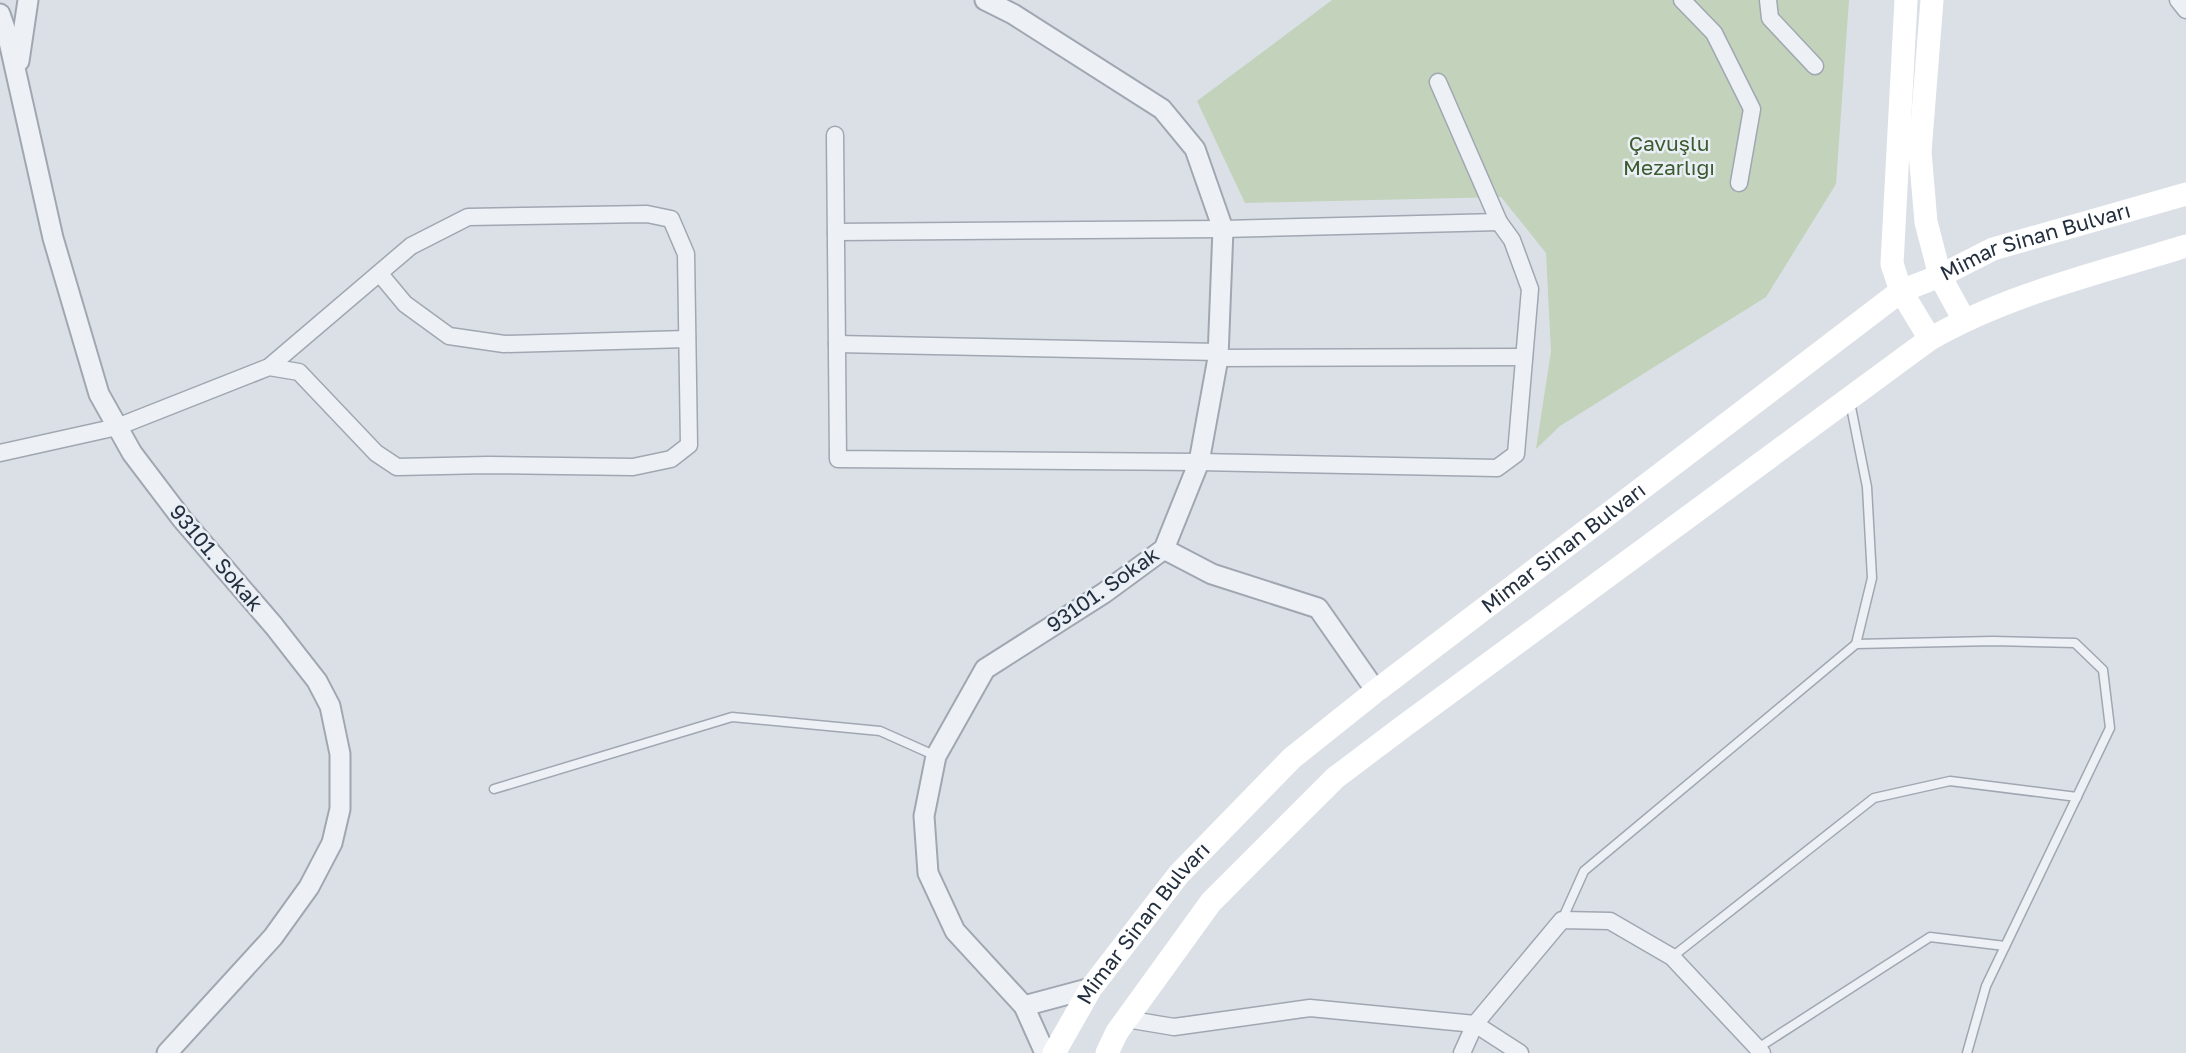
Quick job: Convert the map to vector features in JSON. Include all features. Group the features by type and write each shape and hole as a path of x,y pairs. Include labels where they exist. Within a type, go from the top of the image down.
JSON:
{"main road":[{"path":"1906,0 1892,264 1901,291 1930,339"},
{"path":"1932,0 1920,152 1926,222 1940,276 1964,320"},
{"name":"Mimar Sinan Bulvarı","path":"1054,1053 1091,988 1179,874 1292,758 1901,291 1940,276 1993,249 2186,194"},
{"name":"Mimar Sinan Bulvarı","path":"1107,1053 1117,1032 1211,902 1335,778 1930,339 1964,320 2012,300 2186,246"}],"street":[{"path":"17,80 27,0"},
{"name":"93101. Sokak","path":"985,0 1015,7 1162,108 1195,149 1223,229 1218,355 1199,461 1164,549 1104,593 985,669 936,756 924,816 928,873 955,931 1024,1006 1045,1053"},
{"path":"1682,0 1714,33 1752,108 1739,183"},
{"path":"1768,0 1770,18 1815,66"},
{"path":"2178,0 2186,10"},
{"name":"93101. Sokak","path":"0,14 8,37 52,238 99,394 132,453 317,681 330,706 340,754 340,809 332,844 309,887 272,937 167,1053"},
{"path":"835,135 838,459 1199,461 1497,468 1516,454 1530,289 1512,240 1499,222 1438,82"},
{"path":"0,453 117,427 269,367 411,246 468,217 647,214 671,219 686,254 689,445 671,460 633,467 397,467 376,453 299,372 269,367"},
{"path":"835,232 1223,229 1499,222"},
{"path":"380,274 405,304 449,336 504,344 687,339"},
{"path":"836,344 1218,355 1524,357"},
{"path":"1164,549 1212,574 1318,608 1376,691"},
{"path":"1462,1053 1475,1024 1562,920 1610,921 1672,957 1760,1051"},
{"path":"1024,1006 1091,988"},
{"path":"1126,1019 1174,1027 1310,1008 1475,1024 1520,1053"}],"lane":[{"path":"1562,920 1584,871 1856,643 1872,578 1867,487 1849,398"},
{"path":"1856,643 2074,643 2103,670 2110,728 1986,986 1966,1053"},
{"path":"494,789 732,717 880,731 936,756"},
{"path":"1672,957 1874,798 1950,781 2077,797"},
{"path":"1760,1051 1930,937 2005,946"}],"green space":[{"name":"Çavuşlu Mezarlığı","path":"1332,0 1849,0 1836,184 1766,297 1560,426 1536,449 1551,351 1546,253 1501,197 1245,203 1197,101"}]}
